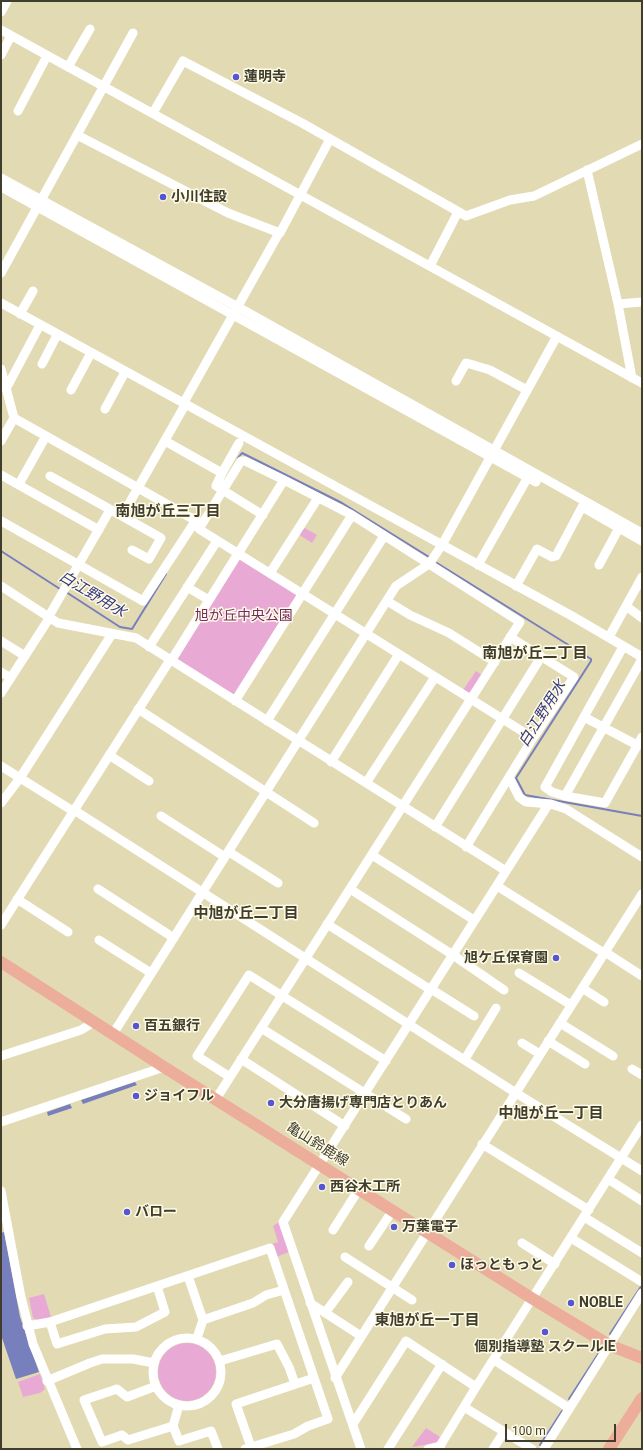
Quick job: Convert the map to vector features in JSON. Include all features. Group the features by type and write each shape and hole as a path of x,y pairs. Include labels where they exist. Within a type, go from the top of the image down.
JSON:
{"main road":[{"name":"亀山鈴鹿線","path":"1,962 164,1067 609,1345 642,1358"},
{"path":"609,1449 642,1398"}],"street":[{"path":"1,12 7,1"},
{"path":"68,67 90,29"},
{"path":"1,30 642,383"},
{"path":"1,273 133,33"},
{"path":"1,55 11,36"},
{"path":"18,111 47,56"},
{"path":"153,114 184,61 330,139 466,216 510,200 534,196 642,144"},
{"path":"77,135 228,213 279,233"},
{"path":"122,516 301,195 330,139"},
{"path":"587,170 618,304 632,378"},
{"path":"1,178 39,203 492,453 642,533"},
{"path":"1,187 39,203"},
{"path":"430,266 458,212"},
{"path":"20,314 33,291"},
{"path":"618,304 642,302"},
{"path":"1,303 184,405 442,545 642,658 565,796"},
{"path":"5,392 40,325"},
{"path":"42,364 57,334"},
{"path":"113,1034 396,586 429,564 442,545 557,336"},
{"path":"71,390 91,353"},
{"path":"456,381 466,364 470,364 490,370 527,390"},
{"path":"1,369 5,392 14,418 199,522"},
{"path":"105,409 125,372"},
{"path":"1,441 14,418"},
{"path":"19,484 46,436"},
{"path":"165,441 222,474"},
{"path":"220,488 222,474 239,443"},
{"path":"492,453 528,477 642,541"},
{"path":"1,521 80,564 143,601 199,522 220,488 241,461 245,461 352,515 520,622 216,1099"},
{"path":"1,475 99,530"},
{"path":"50,476 161,538 149,559 132,550"},
{"path":"478,565 528,477"},
{"path":"1,925 138,709 239,554 284,480"},
{"path":"220,488 263,515"},
{"path":"270,573 318,498"},
{"path":"516,586 536,549 552,557 556,556 582,507"},
{"path":"1,693 49,617 110,510"},
{"path":"235,701 352,515"},
{"path":"199,522 199,529 217,541 533,738"},
{"path":"599,565 619,528"},
{"path":"266,721 384,536"},
{"path":"149,647 217,541"},
{"path":"609,638 642,576"},
{"path":"1,586 58,623 136,638 506,871"},
{"path":"187,587 209,600"},
{"path":"387,601 410,615 449,633 495,662"},
{"path":"626,606 642,618"},
{"path":"1,803 20,778 112,634"},
{"path":"466,847 533,738 574,677 510,637"},
{"path":"1,641 25,656"},
{"path":"584,717 604,727 640,741 605,803 565,796 552,792 545,787 584,717 623,647"},
{"path":"331,762 399,654"},
{"path":"435,827 541,657"},
{"path":"1,672 11,678"},
{"path":"366,783 434,677"},
{"path":"138,709 314,823"},
{"path":"109,755 149,781"},
{"path":"1,766 409,1023 516,1093 642,1171"},
{"path":"509,777 519,797 531,803 550,804 566,809 642,857"},
{"path":"361,1449 335,1378 283,1222 474,920 550,804 552,792"},
{"path":"160,816 278,883"},
{"path":"372,855 474,920"},
{"path":"497,886 642,975"},
{"path":"98,889 174,938"},
{"path":"350,890 453,955 504,990"},
{"path":"335,1378 482,1144 642,894"},
{"path":"18,899 68,932"},
{"path":"327,924 474,1016"},
{"path":"99,940 152,973"},
{"path":"519,972 571,1005"},
{"path":"230,1077 197,1056 249,976 282,995 386,1061"},
{"path":"582,988 604,1002"},
{"path":"464,1059 496,1008"},
{"path":"1,1056 81,1030 94,1022"},
{"path":"560,1022 613,1056"},
{"path":"261,1028 406,1119"},
{"path":"522,1042 540,1054"},
{"path":"548,1042 585,1064"},
{"path":"241,1059 345,1126"},
{"path":"1,1122 164,1067"},
{"path":"632,1069 642,1075"},
{"path":"428,1449 441,1448 476,1387 642,1126"},
{"path":"482,1144 642,1253"},
{"path":"608,1179 642,1200"},
{"path":"333,1230 359,1189"},
{"path":"1,1190 27,1326 47,1381 77,1449"},
{"path":"369,1246 393,1210"},
{"path":"571,1238 641,1282"},
{"path":"522,1243 554,1264"},
{"path":"27,1326 50,1322 270,1248 328,1419 308,1426 294,1434 248,1448 236,1404 314,1378"},
{"path":"346,1257 412,1300"},
{"path":"188,1276 203,1320 197,1338"},
{"path":"325,1313 348,1282"},
{"path":"50,1322 57,1344 105,1329 136,1327 166,1312 157,1286"},
{"path":"203,1320 253,1304 266,1295 284,1290"},
{"path":"544,1449 642,1293"},
{"path":"310,1303 361,1336"},
{"path":"185,1338 197,1338 210,1347 220,1361 220,1379 213,1394 207,1400 196,1404 178,1405 165,1398 156,1386 153,1371 154,1363 159,1352 170,1342 185,1338"},
{"path":"353,1424 406,1341 476,1387"},
{"path":"220,1361 277,1344 289,1367 295,1384"},
{"path":"47,1381 90,1362 133,1359 154,1363"},
{"path":"494,1360 569,1408"},
{"path":"388,1449 442,1364"},
{"path":"156,1386 127,1397 117,1389 84,1400 104,1445 122,1435 128,1440 173,1426"},
{"path":"178,1405 173,1426 179,1441 211,1430 218,1449"},
{"path":"464,1407 532,1449"},
{"path":"494,1449 504,1432"}],"green space":[{"path":"303,527 317,535 312,543 298,534"},
{"name":"旭が丘中央公園","path":"238,559 243,559 296,593 298,596 235,694 230,695 176,661"},
{"path":"476,671 482,675 471,692 468,693 463,690"},
{"path":"279,1222 289,1252 276,1257 272,1244 278,1242 273,1226"},
{"path":"44,1294 51,1317 37,1320 33,1318 29,1298"},
{"path":"187,1343 198,1345 208,1351 214,1361 216,1372 214,1383 208,1393 198,1399 187,1401 176,1399 166,1393 160,1383 158,1372 160,1361 166,1351 176,1345"},
{"path":"40,1374 45,1389 40,1393 23,1397 18,1382"},
{"path":"426,1428 440,1437 436,1443 412,1447"}],"water":[{"path":"135,1082 137,1085 83,1104 81,1100"},
{"path":"70,1104 72,1108 48,1116 47,1112"},
{"path":"4,1232 20,1317 39,1372 16,1379 1,1335 1,1233"}],"waterway":[{"name":"白江野用水","path":"238,458 242,453 342,503 429,557"},
{"name":"白江野用水","path":"1,551 60,589"},
{"name":"白江野用水","path":"437,563 591,659 516,778 525,795 642,816"},
{"name":"白江野用水","path":"66,592 120,627 132,629 166,574"},
{"name":"白江野用水","path":"610,1334 642,1285"},
{"name":"白江野用水","path":"569,1399 602,1348"},
{"name":"白江野用水","path":"540,1445 562,1411"}],"place":[{"name":"蓮明寺","path":"236,77"},
{"name":"小川住設","path":"163,197"},
{"name":"旭ケ丘保育園","path":"556,958"},
{"name":"百五銀行","path":"136,1026"},
{"name":"ジョイフル","path":"136,1096"},
{"name":"大分唐揚げ専門店とりあん","path":"271,1103"},
{"name":"西谷木工所","path":"322,1187"},
{"name":"バロー","path":"127,1212"},
{"name":"万葉電子","path":"394,1227"},
{"name":"ほっともっと","path":"452,1265"},
{"name":"NOBLE","path":"571,1303"},
{"name":"個別指導塾 スクールIE","path":"545,1332"}],"district":[{"name":"南旭が丘三丁目","path":"168,512"},
{"name":"南旭が丘二丁目","path":"535,654"},
{"name":"中旭が丘二丁目","path":"246,914"},
{"name":"中旭が丘一丁目","path":"551,1114"},
{"name":"東旭が丘一丁目","path":"427,1321"}]}
